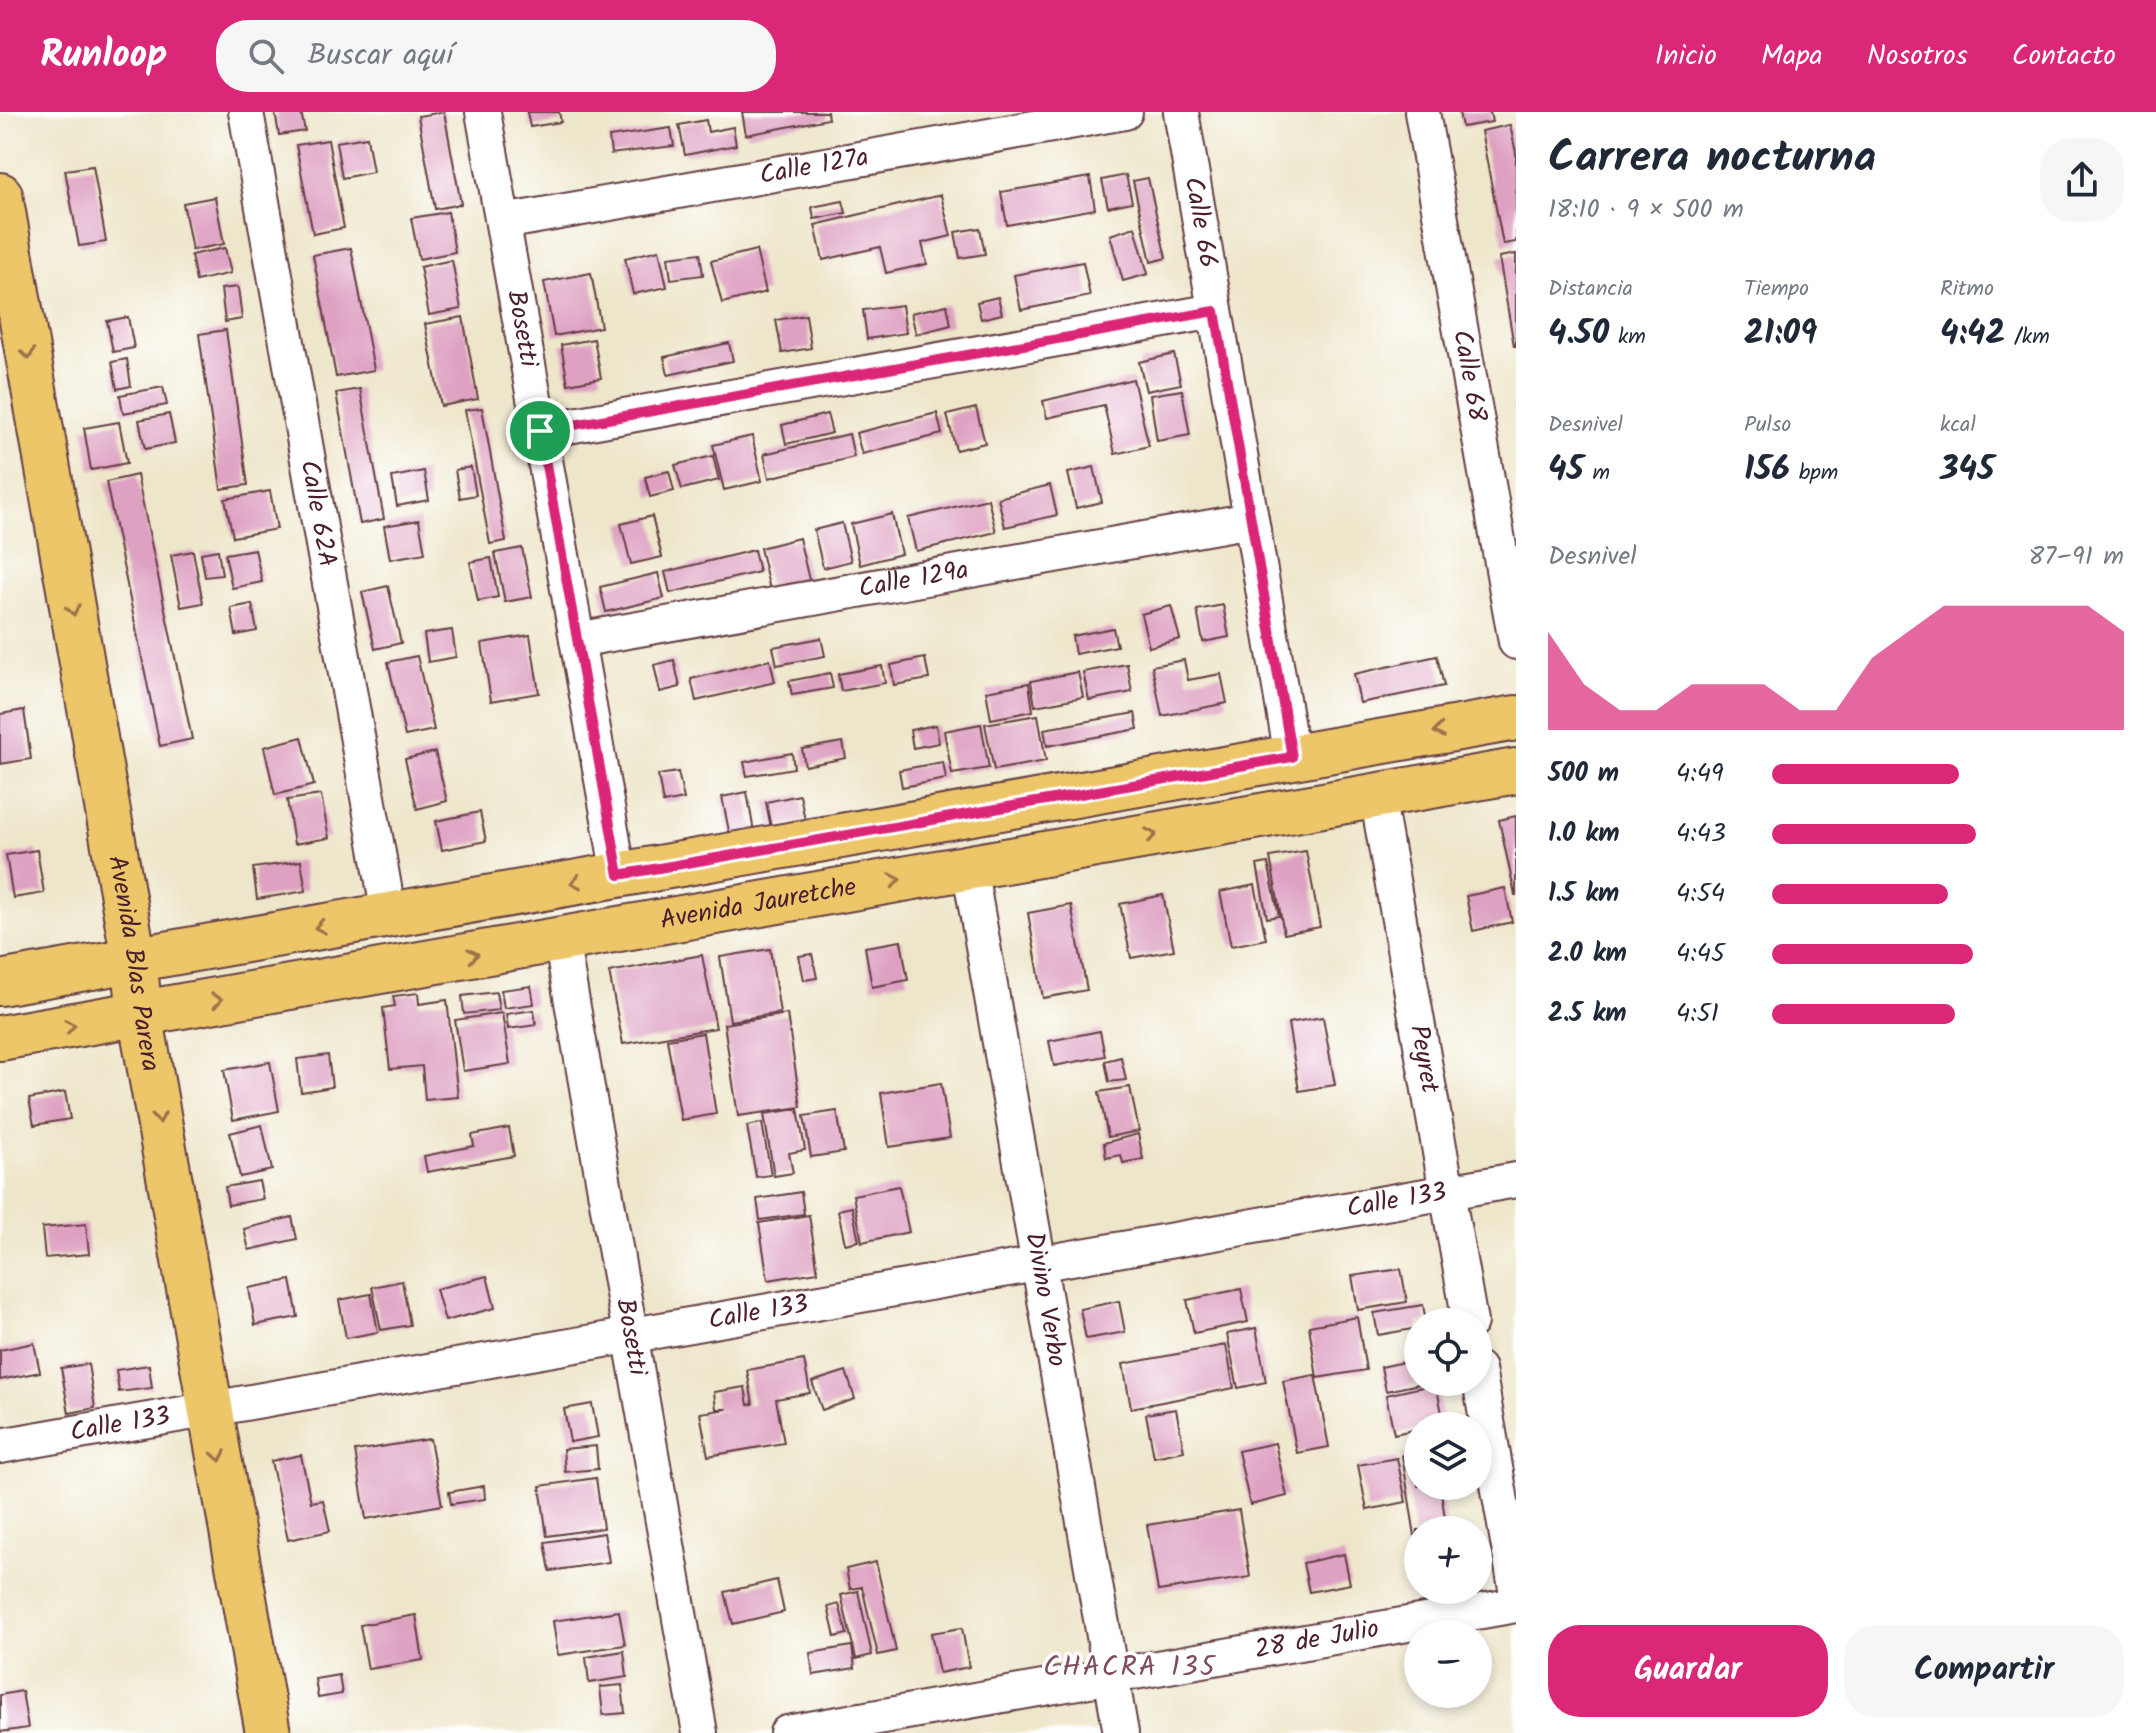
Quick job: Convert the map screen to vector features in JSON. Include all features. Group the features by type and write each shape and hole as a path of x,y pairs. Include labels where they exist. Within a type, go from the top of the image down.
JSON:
{"main road":[{"name":"Avenida Blas Parera","path":"0,195 134,960 140,1013 268,1733"},
{"name":"Avenida Jauretche","path":"0,983 1516,718"},
{"name":"Avenida Jauretche","path":"0,1038 1516,771"}],"street":[{"name":"Calle 62A","path":"246,112 389,915"},
{"name":"Bosetti","path":"483,112 619,875"},
{"name":"Calle 127a","path":"503,222 1125,112"},
{"name":"Calle 66","path":"1181,112 1292,757"},
{"name":"Calle 68","path":"1422,112 1516,642"},
{"path":"540,431 1215,311"},
{"name":"Calle 129a","path":"577,640 1251,520"},
{"name":"Peyret","path":"1377,795 1468,1308"},
{"name":"Divino Verbo","path":"969,866 1121,1733"},
{"name":"Bosetti","path":"561,939 700,1733"},
{"name":"Calle 133","path":"0,1446 1516,1180"},
{"path":"1483,1396 1516,1588"},
{"name":"28 de Julio","path":"787,1733 1516,1605"}],"building":[{"path":"275,112 301,112 305,131 279,135"},
{"path":"444,112 461,204 435,209 418,116"},
{"path":"527,112 559,112 561,122 530,127"},
{"path":"742,112 827,112 828,119 746,135"},
{"path":"1459,112 1490,112 1492,122 1462,127"},
{"path":"706,120 708,132 733,127 736,145 685,155 679,125"},
{"path":"1510,125 1516,153 1516,242 1503,244 1481,131"},
{"path":"671,128 674,146 611,154 609,137"},
{"path":"367,137 373,172 342,178 336,142"},
{"path":"328,140 344,228 313,234 296,145"},
{"path":"93,166 106,242 79,246 65,170"},
{"path":"1126,175 1132,202 1108,207 1102,180"},
{"path":"1090,177 1095,209 1007,225 1001,192"},
{"path":"1148,178 1166,258 1151,262 1133,181"},
{"path":"941,195 951,236 922,243 927,264 886,273 880,247 823,260 815,225"},
{"path":"215,197 224,244 192,250 183,203"},
{"path":"843,201 846,213 814,219 812,207"},
{"path":"448,212 455,252 419,259 411,218"},
{"path":"1135,227 1148,274 1123,281 1110,235"},
{"path":"980,228 985,254 960,258 955,232"},
{"path":"225,248 231,273 196,281 191,255"},
{"path":"351,248 374,370 336,377 313,255"},
{"path":"659,250 667,287 633,294 625,258"},
{"path":"756,250 766,292 722,303 711,261"},
{"path":"700,253 703,275 671,279 668,257"},
{"path":"1516,254 1516,346 1514,346 1499,257"},
{"path":"452,260 461,309 429,315 420,267"},
{"path":"1083,262 1090,296 1021,310 1014,275"},
{"path":"591,273 601,327 554,336 544,282"},
{"path":"238,287 242,319 225,322 221,289"},
{"path":"998,297 1002,314 981,319 977,302"},
{"path":"902,305 906,333 867,339 863,310"},
{"path":"947,305 951,325 916,334 911,313"},
{"path":"806,315 811,348 782,353 776,320"},
{"path":"128,317 134,348 113,352 107,321"},
{"path":"463,317 478,399 441,406 425,324"},
{"path":"226,330 248,485 221,489 199,334"},
{"path":"594,339 601,378 568,384 561,345"},
{"path":"729,343 733,361 668,375 664,357"},
{"path":"1174,354 1181,384 1146,391 1139,362"},
{"path":"127,359 131,386 117,389 112,362"},
{"path":"1133,379 1149,446 1115,454 1104,405 1047,418 1043,401"},
{"path":"163,387 167,405 123,413 120,395"},
{"path":"360,389 384,519 360,524 336,393"},
{"path":"1182,390 1190,435 1157,441 1150,395"},
{"path":"482,408 506,541 490,544 465,410"},
{"path":"976,408 985,443 956,450 947,415"},
{"path":"937,413 942,434 862,454 856,433"},
{"path":"169,414 175,443 145,449 139,420"},
{"path":"827,414 832,433 786,444 782,425"},
{"path":"119,422 127,463 91,470 84,428"},
{"path":"849,434 854,457 769,478 764,454"},
{"path":"752,436 762,481 724,490 713,445"},
{"path":"713,456 719,480 682,489 675,465"},
{"path":"471,467 476,495 460,498 455,470"},
{"path":"1094,467 1102,502 1076,508 1068,473"},
{"path":"424,471 429,500 397,506 392,477"},
{"path":"669,471 674,491 650,497 645,477"},
{"path":"137,475 192,739 160,746 106,482"},
{"path":"1050,485 1057,515 1005,527 998,498"},
{"path":"270,491 277,529 233,537 225,499"},
{"path":"988,499 996,532 916,551 908,518"},
{"path":"892,514 901,554 860,565 851,524"},
{"path":"652,516 662,557 631,564 621,524"},
{"path":"419,520 425,553 390,559 384,526"},
{"path":"842,523 851,561 823,568 814,530"},
{"path":"799,538 810,584 771,594 760,548"},
{"path":"522,548 532,597 505,602 495,553"},
{"path":"255,549 262,582 232,588 225,554"},
{"path":"218,550 222,575 205,577 201,553"},
{"path":"754,550 759,572 670,593 665,572"},
{"path":"193,551 203,603 181,607 171,555"},
{"path":"491,558 498,597 478,601 470,562"},
{"path":"658,573 664,598 606,612 600,587"},
{"path":"388,586 401,643 375,649 362,592"},
{"path":"252,604 257,631 236,635 231,608"},
{"path":"1223,605 1229,637 1203,642 1197,610"},
{"path":"1171,606 1180,639 1149,647 1141,614"},
{"path":"1113,628 1117,646 1075,654 1072,636"},
{"path":"452,630 456,657 428,662 424,634"},
{"path":"530,635 539,693 491,701 482,643"},
{"path":"821,638 825,656 777,665 773,647"},
{"path":"417,656 434,730 405,736 388,662"},
{"path":"1437,656 1444,686 1360,703 1354,674"},
{"path":"925,658 929,679 894,685 891,665"},
{"path":"674,660 680,687 660,692 654,665"},
{"path":"770,660 775,682 696,701 691,679"},
{"path":"1184,660 1188,680 1221,674 1227,703 1162,716 1152,666"},
{"path":"1127,664 1132,692 1089,700 1083,672"},
{"path":"882,666 885,683 841,691 838,674"},
{"path":"1078,672 1083,697 1035,706 1031,681"},
{"path":"830,673 833,688 792,695 789,681"},
{"path":"1029,683 1033,711 991,719 986,691"},
{"path":"24,710 31,759 0,764 0,714"},
{"path":"1135,713 1138,729 1047,746 1044,729"},
{"path":"1038,715 1046,761 994,770 985,724"},
{"path":"981,724 989,768 952,774 944,731"},
{"path":"936,725 939,743 913,748 910,730"},
{"path":"302,737 314,785 275,795 264,747"},
{"path":"843,742 846,758 805,766 802,749"},
{"path":"435,752 447,801 417,809 405,759"},
{"path":"792,753 794,768 747,776 744,762"},
{"path":"943,762 946,779 902,787 899,770"},
{"path":"678,772 684,799 663,803 658,775"},
{"path":"747,792 754,832 730,836 722,797"},
{"path":"321,795 329,838 294,844 287,800"},
{"path":"800,795 805,821 771,828 766,802"},
{"path":"480,812 486,841 442,850 436,821"},
{"path":"1516,816 1516,895 1515,895 1499,820"},
{"path":"37,850 44,893 13,898 6,855"},
{"path":"1306,851 1320,927 1284,934 1270,857"},
{"path":"301,861 306,891 257,899 253,868"},
{"path":"1268,863 1279,916 1267,918 1257,865"},
{"path":"1255,885 1266,939 1231,946 1220,892"},
{"path":"1505,888 1512,922 1473,931 1466,896"},
{"path":"1163,895 1174,950 1131,958 1120,904"},
{"path":"1071,905 1087,990 1043,998 1028,913"},
{"path":"901,941 908,980 872,987 865,947"},
{"path":"770,949 780,1013 730,1021 720,957"},
{"path":"812,954 817,978 804,980 799,956"},
{"path":"702,955 716,1028 623,1044 609,972"},
{"path":"531,986 534,1004 504,1008 501,990"},
{"path":"496,992 499,1010 464,1014 462,996"},
{"path":"418,993 419,1004 447,1000 458,1097 425,1100 422,1066 390,1069 383,1008 395,1006 393,996"},
{"path":"534,1010 536,1025 508,1029 506,1014"},
{"path":"502,1013 510,1064 463,1071 455,1020"},
{"path":"787,1014 801,1107 738,1116 724,1024"},
{"path":"1323,1017 1335,1085 1299,1091 1288,1023"},
{"path":"1100,1031 1105,1056 1054,1066 1049,1041"},
{"path":"703,1033 716,1114 681,1120 667,1039"},
{"path":"328,1055 332,1087 301,1092 297,1059"},
{"path":"1121,1057 1126,1080 1109,1082 1105,1061"},
{"path":"270,1062 279,1111 233,1120 224,1070"},
{"path":"941,1083 950,1138 889,1147 881,1093"},
{"path":"1130,1087 1139,1131 1108,1137 1099,1092"},
{"path":"65,1092 70,1119 34,1125 29,1099"},
{"path":"798,1109 805,1150 789,1153 793,1173 774,1176 764,1114"},
{"path":"837,1111 844,1152 811,1157 804,1116"},
{"path":"762,1123 771,1175 756,1177 747,1126"},
{"path":"262,1125 272,1170 240,1177 230,1133"},
{"path":"509,1128 514,1156 427,1172 424,1156 474,1146 472,1135"},
{"path":"1138,1134 1143,1159 1123,1163 1121,1155 1106,1158 1104,1143"},
{"path":"259,1181 263,1199 228,1205 225,1187"},
{"path":"899,1186 909,1232 862,1242 853,1195"},
{"path":"801,1192 804,1214 760,1220 757,1199"},
{"path":"852,1207 859,1241 845,1244 838,1210"},
{"path":"809,1215 818,1272 768,1280 759,1223"},
{"path":"292,1217 297,1239 249,1250 244,1229"},
{"path":"86,1224 89,1254 45,1258 42,1228"},
{"path":"1401,1269 1407,1302 1358,1310 1352,1276"},
{"path":"487,1276 495,1308 445,1321 436,1289"},
{"path":"291,1280 298,1317 255,1325 249,1288"},
{"path":"402,1281 410,1325 381,1330 372,1287"},
{"path":"1241,1289 1248,1322 1194,1333 1187,1300"},
{"path":"371,1294 378,1332 346,1338 339,1300"},
{"path":"1119,1301 1125,1332 1086,1339 1080,1309"},
{"path":"1404,1308 1404,1330 1378,1335 1374,1313"},
{"path":"1357,1317 1366,1370 1317,1378 1309,1326"},
{"path":"1256,1328 1266,1382 1238,1388 1227,1334"},
{"path":"34,1343 40,1372 0,1380 0,1350"},
{"path":"1226,1345 1234,1388 1131,1408 1123,1364"},
{"path":"804,1360 810,1393 776,1399 784,1443 708,1456 700,1413 727,1409 716,1409 714,1392 745,1387 748,1405 753,1404 747,1370"},
{"path":"1404,1362 1404,1387 1386,1391 1381,1367"},
{"path":"88,1364 95,1408 69,1413 61,1368"},
{"path":"149,1365 152,1388 119,1392 116,1370"},
{"path":"846,1371 855,1399 822,1410 812,1382"},
{"path":"1315,1375 1329,1447 1297,1453 1283,1381"},
{"path":"1404,1391 1404,1396 1438,1396 1442,1412 1404,1412 1404,1432 1394,1434 1386,1395"},
{"path":"592,1404 598,1437 570,1442 564,1409"},
{"path":"1176,1409 1184,1451 1154,1457 1146,1414"},
{"path":"430,1439 442,1505 366,1519 355,1451"},
{"path":"1275,1443 1287,1496 1250,1505 1238,1451"},
{"path":"596,1446 598,1469 565,1472 563,1449"},
{"path":"301,1455 311,1502 323,1500 330,1531 288,1540 271,1461"},
{"path":"1397,1458 1406,1502 1367,1510 1358,1465"},
{"path":"596,1478 603,1528 547,1536 540,1486"},
{"path":"484,1486 485,1499 451,1504 449,1492"},
{"path":"1409,1500 1442,1500 1445,1516 1412,1516"},
{"path":"1239,1510 1250,1577 1158,1591 1147,1525"},
{"path":"604,1533 609,1562 550,1571 545,1542"},
{"path":"1344,1554 1350,1584 1309,1592 1303,1563"},
{"path":"876,1562 896,1651 878,1655 862,1587 850,1589 846,1569"},
{"path":"777,1580 784,1612 733,1624 725,1592"},
{"path":"858,1591 872,1655 856,1659 841,1595"},
{"path":"839,1604 847,1634 835,1637 828,1607"},
{"path":"619,1611 625,1645 558,1655 553,1621"},
{"path":"416,1615 423,1660 368,1669 360,1625"},
{"path":"962,1628 969,1667 939,1673 931,1633"},
{"path":"852,1646 855,1668 813,1675 810,1653"},
{"path":"624,1651 627,1677 589,1683 586,1657"},
{"path":"339,1675 342,1694 318,1698 315,1679"},
{"path":"622,1685 625,1713 603,1715 600,1687"},
{"path":"22,1691 28,1728 0,1732 0,1695"}],"district":[{"name":"CHACRA 135","path":"1130,1667"}],"route":[{"path":"1215,311 1292,757 619,875 540,431 1215,311"}]}
